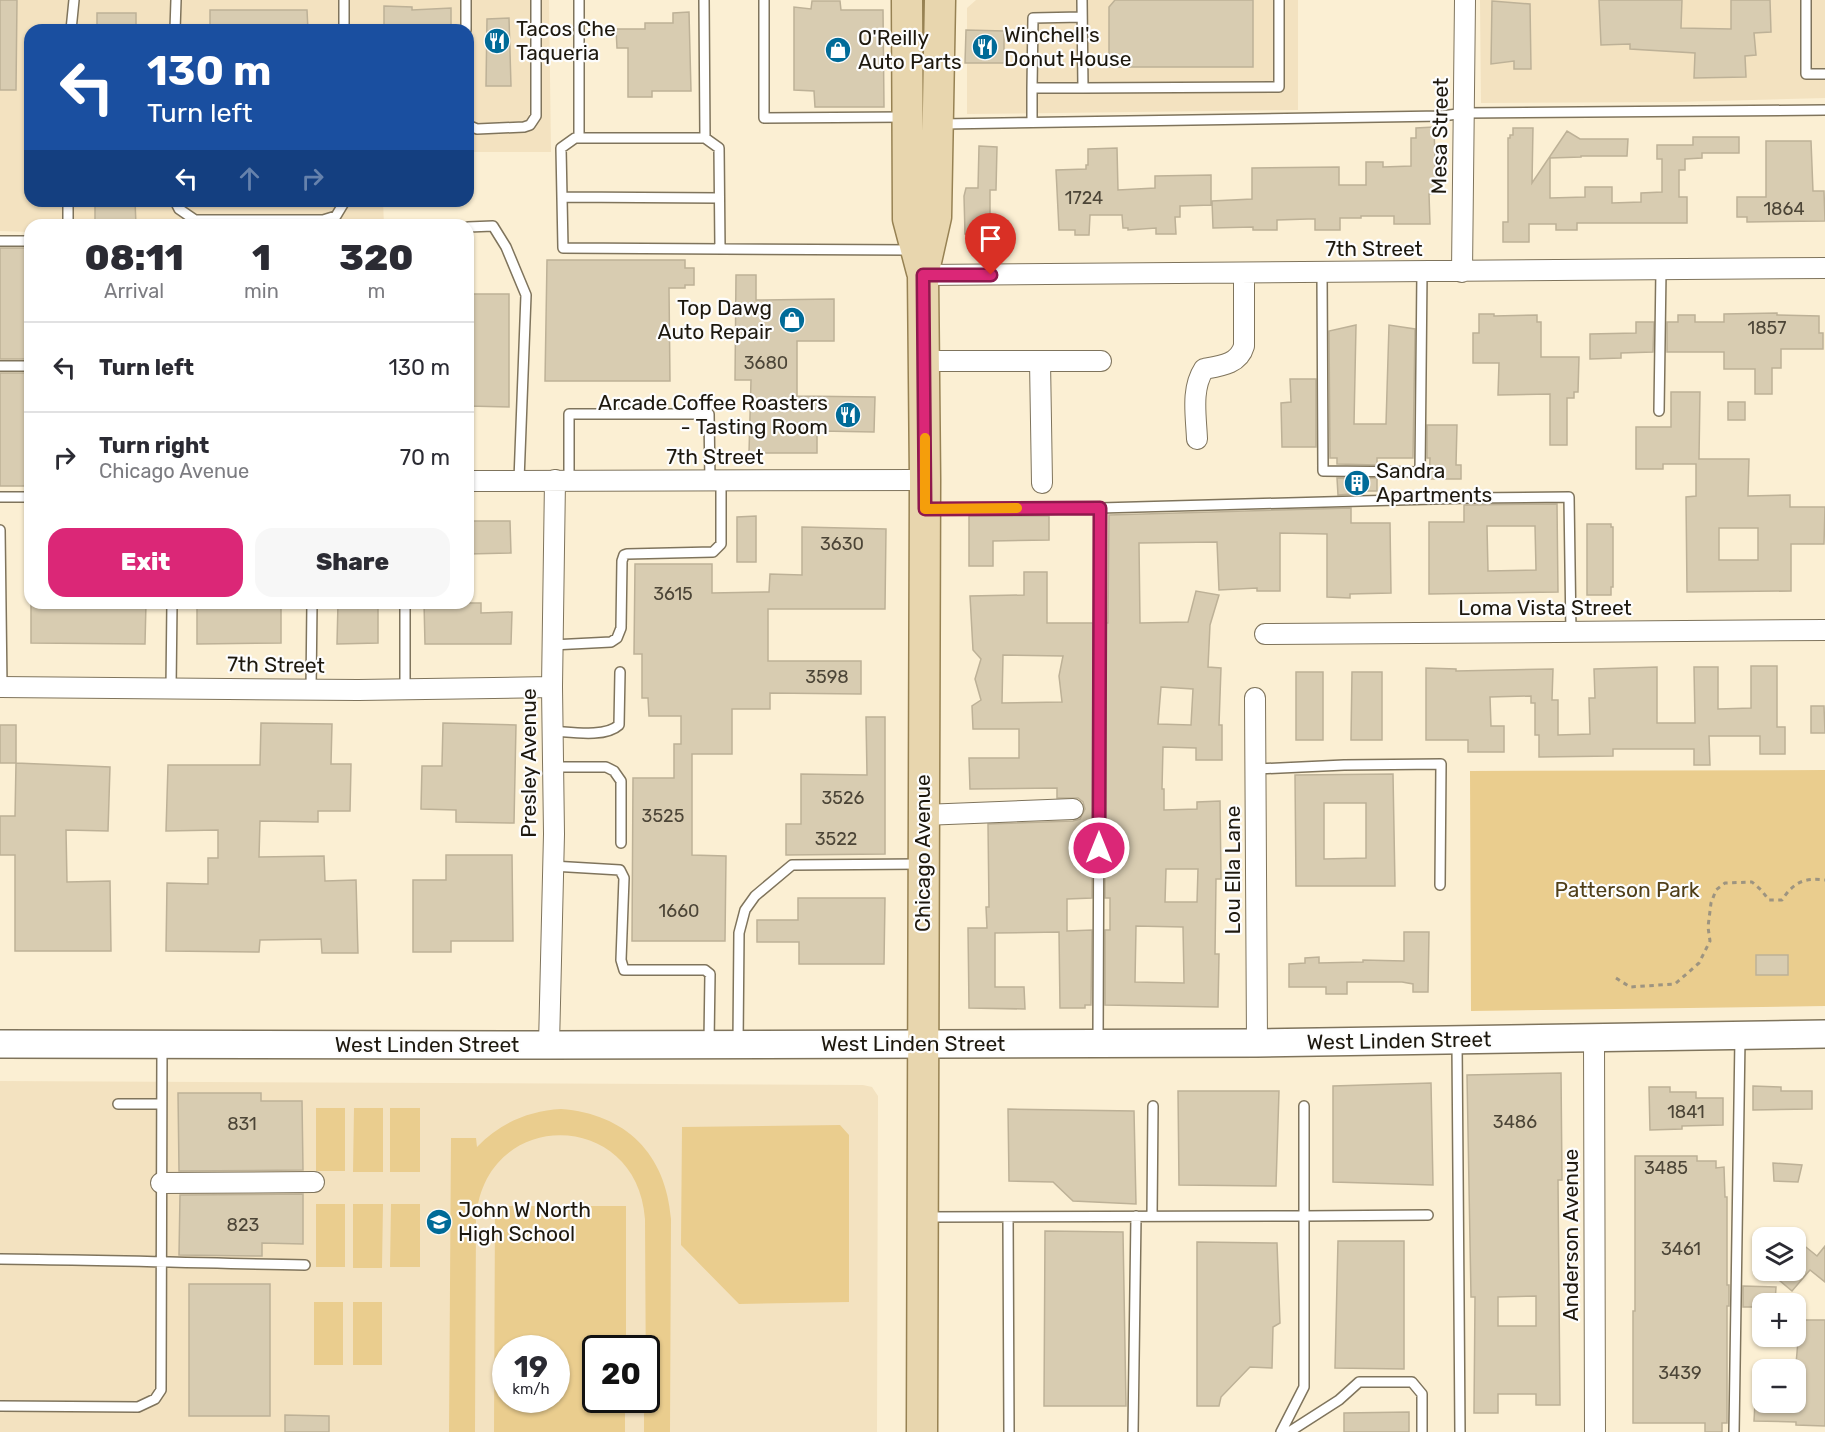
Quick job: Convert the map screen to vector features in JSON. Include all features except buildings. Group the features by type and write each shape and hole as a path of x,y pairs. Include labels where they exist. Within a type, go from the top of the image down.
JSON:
{"main road":[{"name":"Chicago Avenue","path":"907,0 908,219 919,263 924,361 922,1432"},
{"name":"Chicago Avenue","path":"919,263 936,217 940,0"},
{"name":"West Linden Street","path":"0,1044 1098,1044 1825,1034"}],"street":[{"name":"Mesa Street","path":"1462,272 1465,0"},
{"name":"7th Street","path":"919,263 1244,273 1825,268"},
{"path":"1197,439 1196,390 1198,378 1204,369 1223,366 1236,359 1242,353 1244,346 1244,273"},
{"path":"924,361 1101,360"},
{"path":"1040,361 1042,483"},
{"name":"Presley Avenue","path":"549,1045 553,767 552,645 562,480"},
{"name":"7th Street","path":"474,481 925,480"},
{"name":"Loma Vista Street","path":"1265,634 1825,630"},
{"name":"7th Street","path":"1,687 311,689 552,687"},
{"name":"Lou Ella Lane","path":"1255,698 1257,1043"},
{"path":"923,815 1073,809"},
{"name":"Anderson Avenue","path":"1594,1038 1595,1432"},
{"path":"161,1183 314,1182"}],"lane":[{"path":"72,24 74,0"},
{"path":"176,0 176,24"},
{"path":"344,0 344,24"},
{"path":"466,0 466,24"},
{"path":"474,128 524,127 530,125 536,116 536,0"},
{"path":"579,0 579,138"},
{"path":"704,0 705,138"},
{"path":"764,0 764,118 908,117"},
{"path":"1082,0 1083,88"},
{"path":"1032,88 1279,87 1279,0"},
{"path":"1806,0 1806,74 1825,74"},
{"path":"1032,122 1033,18 1082,17"},
{"path":"937,124 1442,116 1465,113 1825,110"},
{"path":"720,249 718,148 705,138 575,138 561,148 563,248 720,249 919,263"},
{"path":"562,197 719,198"},
{"path":"178,207 194,219"},
{"path":"326,219 336,216 341,207"},
{"path":"474,227 493,226 506,247 526,295 519,480"},
{"path":"0,241 24,242"},
{"path":"1659,411 1660,270"},
{"path":"1322,273 1323,471 1420,472 1422,272"},
{"path":"0,366 24,366"},
{"path":"552,645 611,642 617,638 621,628 624,555 713,552 721,544 709,414 569,414 562,480"},
{"path":"0,497 24,497"},
{"path":"925,509 1100,508 1569,497 1571,632"},
{"path":"1098,1044 1100,508"},
{"path":"0,530 1,687"},
{"path":"171,688 172,609"},
{"path":"311,689 312,609"},
{"path":"405,609 405,689"},
{"path":"552,731 602,733 613,730 619,725 620,672"},
{"path":"1257,769 1441,764 1440,885"},
{"path":"553,767 606,767 614,771 621,781 621,843"},
{"path":"738,1045 739,933 745,910 755,896 792,865 923,864"},
{"path":"552,866 620,870 624,878 621,960 624,970 705,970 710,974 709,1045"},
{"path":"1734,1432 1740,1036"},
{"path":"1457,1040 1460,1432"},
{"path":"0,1406 138,1407 155,1399 161,1390 162,1044"},
{"path":"118,1104 161,1104"},
{"path":"1152,1216 1153,1106"},
{"path":"1281,1432 1304,1387 1304,1106"},
{"path":"922,1217 1428,1215"},
{"path":"1132,1432 1136,1216"},
{"path":"1008,1217 1009,1432"},
{"path":"0,1259 305,1265"},
{"path":"1289,1432 1339,1400 1359,1382 1412,1382 1422,1394 1422,1432"}],"path":[{"path":"1616,978 1630,987 1675,984 1699,963 1710,941 1708,927 1711,903 1716,890 1725,883 1752,882 1769,900 1782,900 1795,884 1804,880 1825,880"}],"shaded area":[{"path":"0,0 549,0 551,152 474,152 474,24 24,24 24,207 383,207 384,219 24,219 24,232 0,231"},
{"path":"976,0 1298,0 1298,110 967,114 967,8"},
{"path":"1480,0 1825,0 1825,98 1677,102 1481,103"},
{"name":"John W North High School","path":"0,1081 863,1085 872,1087 878,1096 877,1432 0,1432"}],"green space":[{"name":"Patterson Park","path":"1825,770 1825,1006 1471,1011 1470,771"},
{"path":"316,1108 345,1108 345,1171 316,1171"},
{"path":"354,1108 383,1108 383,1172 353,1172"},
{"path":"390,1108 420,1108 420,1172 390,1172"},
{"path":"549,1110 584,1112 605,1119 623,1129 651,1157 661,1175 668,1196 671,1219 670,1432 644,1432 644,1413 660,1413 660,1335 646,1335 645,1219 636,1183 616,1156 590,1141 560,1135 531,1141 505,1156 485,1182 476,1219 475,1432 449,1432 451,1138 476,1138 477,1147 505,1125 537,1112"},
{"path":"840,1125 849,1135 849,1302 739,1304 681,1245 682,1127"},
{"path":"316,1204 345,1204 345,1267 316,1267"},
{"path":"353,1204 383,1204 382,1268 353,1268"},
{"path":"391,1204 420,1204 420,1267 390,1267"},
{"path":"495,1206 626,1206 626,1335 582,1335 582,1413 625,1413 625,1432 494,1432 494,1413 570,1413 570,1335 494,1335"},
{"path":"314,1302 343,1302 343,1365 314,1365"},
{"path":"353,1302 382,1302 382,1365 353,1365"}],"slow traffic":[{"path":"925,438 925,509 1017,508"}],"place":[{"name":"Tacos Che Taqueria","path":"497,41"},
{"name":"Winchell's Donut House","path":"985,47"},
{"name":"O'Reilly Auto Parts","path":"838,50"},
{"name":"Top Dawg Auto Repair","path":"792,320"},
{"name":"Arcade Coffee Roasters - Tasting Room","path":"848,415"},
{"name":"Sandra Apartments","path":"1357,483"},
{"name":"John W North High School","path":"439,1222"}],"route":[{"path":"991,275 923,275 925,509 1100,508 1099,848"}]}
